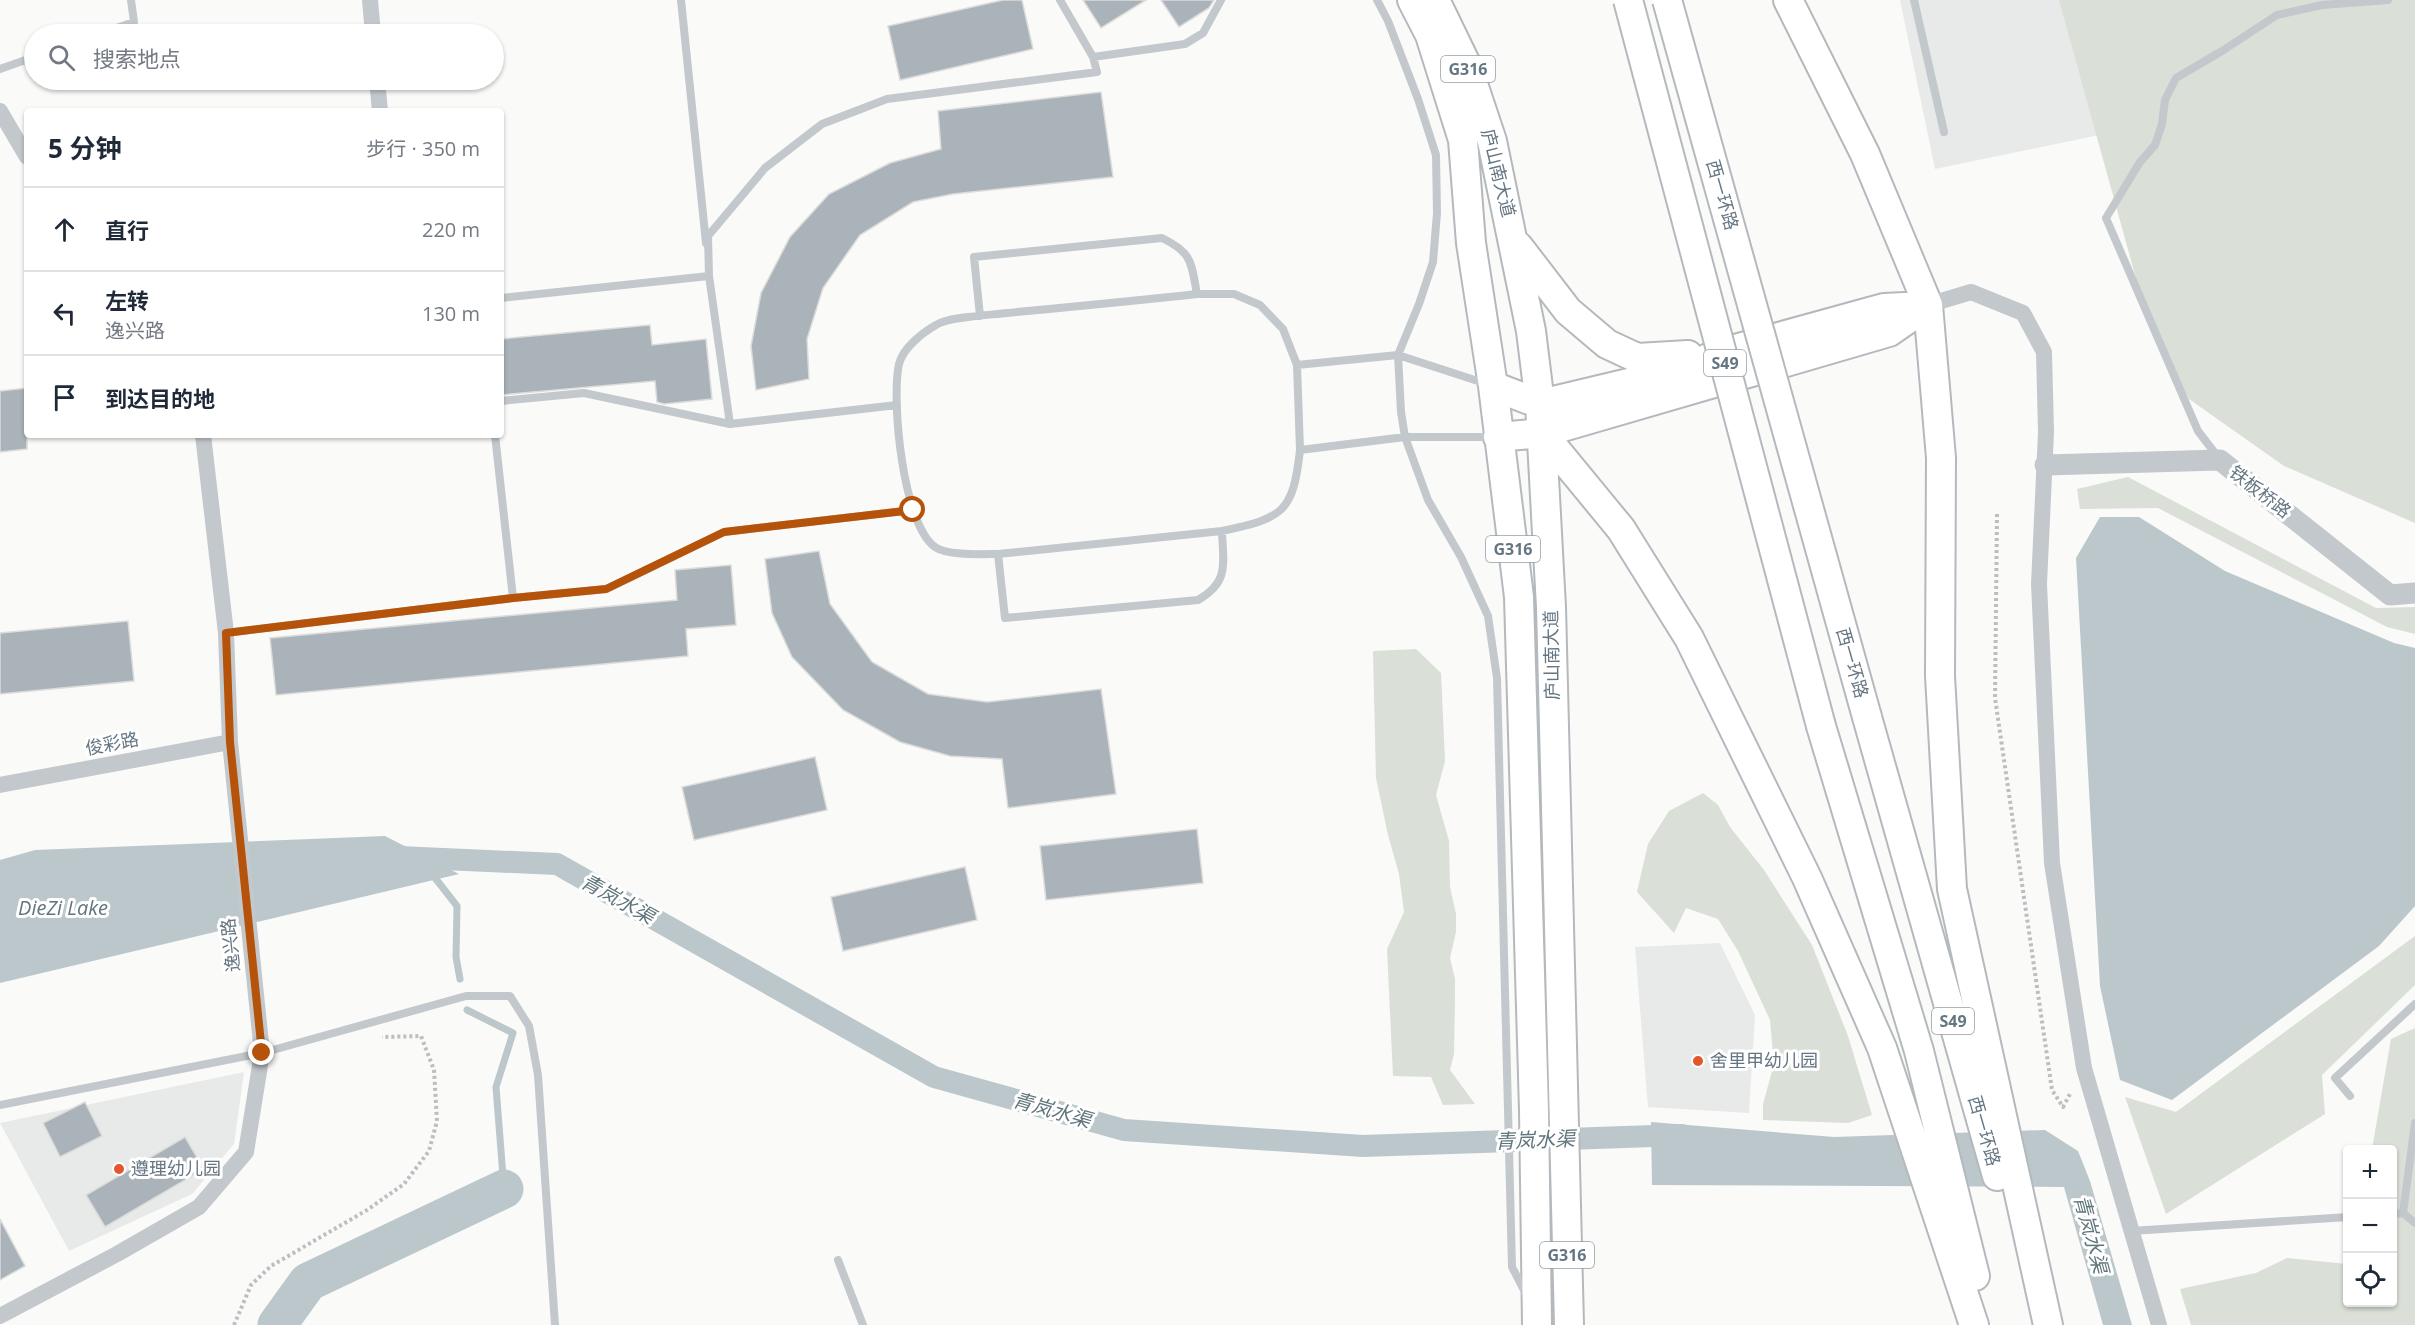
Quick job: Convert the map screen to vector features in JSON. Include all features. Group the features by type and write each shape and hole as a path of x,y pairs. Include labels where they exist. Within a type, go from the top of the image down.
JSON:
{"highway":[{"name":"庐山南大道","path":"1412,0 1430,35 1463,140 1471,243 1493,386 1519,597 1534,1110 1523,1187 1537,1321"},
{"name":"庐山南大道","path":"1435,0 1467,66 1492,141 1531,331 1540,404 1551,608 1569,1325"},
{"name":"S49","path":"1628,0 1821,726 1919,1051 1988,1325"},
{"name":"西一环路","path":"1667,0 2039,1325"},
{"path":"1788,0 1865,154 1928,305 1941,458 1940,676 1952,889 2048,1325"},
{"path":"1514,241 1568,311 1607,344 1636,358 1717,354"},
{"path":"1493,386 1540,404 1683,370 1717,354 1884,308 1928,305"},
{"path":"1498,437 1542,433 1888,332 1928,305"},
{"path":"1542,433 1621,529 1689,638 1807,878 1882,1048 1974,1325"}],"street":[{"path":"370,0 373,24"},
{"path":"378,90 380,108"},
{"path":"0,111 24,151"},
{"path":"1928,305 1971,292 2023,314 2044,352 2046,432 2039,584 2052,863 2084,1068 2138,1231 2158,1325"},
{"name":"逸兴路","path":"0,1316 117,1254 199,1207 246,1152 262,1053 230,742 226,633 203,438"},
{"name":"铁板桥路","path":"2045,465 2220,460 2390,595 2415,593"},
{"name":"俊彩路","path":"0,785 230,742"}],"lane":[{"path":"128,24 134,22 131,0"},
{"path":"681,0 710,276 730,424"},
{"path":"710,276 708,236 765,168 822,124 887,99 1097,72 1093,57 1060,0"},
{"path":"1093,57 1185,44 1203,33 1221,0"},
{"path":"1377,0 1388,21 1418,99 1436,155 1437,213 1433,262 1398,355 1401,412 1405,437 1428,500 1461,557 1488,616 1497,678 1508,1094 1523,1187"},
{"path":"1914,0 1944,132"},
{"path":"2220,460 2198,431 2106,218 2140,162 2155,145 2162,124 2165,100 2176,78 2277,15 2322,4 2388,0"},
{"path":"0,69 24,61"},
{"path":"980,316 974,257 1162,238 1180,246 1190,260 1197,294"},
{"path":"504,298 710,276"},
{"path":"1197,294 1233,294 1260,305 1283,329 1297,365 1300,450 1296,486 1283,510 1255,524 1222,531 998,554 962,554 935,547 916,523 905,482 897,405 899,362 915,339 939,322 1197,294"},
{"path":"1297,365 1398,355 1493,386"},
{"path":"504,401 584,393 730,424 897,405"},
{"path":"1300,450 1405,437 1498,437"},
{"path":"495,438 513,598"},
{"path":"226,633 606,589 724,532 913,510"},
{"path":"998,554 1005,618 1198,600 1212,592 1223,576 1222,531"},
{"path":"0,1105 262,1053 464,996 510,996 529,1026 538,1075 555,1325"},
{"path":"2350,1096 2336,1078 2415,1004"},
{"path":"2403,1213 2415,1123"},
{"path":"2397,1214 2403,1213 2415,1223"},
{"path":"2138,1231 2343,1217"},
{"path":"838,1260 863,1325"}],"path":[{"path":"1997,514 1995,698 2052,1090 2063,1107 2084,1068"},
{"path":"234,1325 251,1285 272,1266 367,1210 404,1184 429,1151 437,1120 434,1070 421,1036 374,1037"}],"shaded area":[{"path":"1900,0 2072,0 2104,134 1935,169"},
{"path":"2059,0 2415,0 2415,523 2284,466 2189,399 2150,329"},
{"path":"2128,477 2376,608 2415,607 2415,634 2387,627 2158,508 2080,509 2077,489"},
{"path":"1416,649 1441,673 1445,761 1436,795 1449,841 1450,887 1456,914 1456,932 1450,958 1455,979 1455,999 1454,1054 1450,1070 1475,1104 1443,1105 1431,1077 1393,1076 1387,949 1404,912 1399,874 1376,778 1373,651"},
{"path":"1703,793 1718,805 1730,827 1764,870 1812,945 1848,1036 1872,1115 1848,1123 1763,1120 1763,1104 1774,1064 1770,1020 1738,951 1718,919 1686,908 1674,933 1637,892 1648,844 1669,811"},
{"path":"2415,936 2415,985 2322,1075 2325,1114 2166,1214 2125,1097 2176,1112"},
{"name":"舍里甲幼儿园","path":"1720,943 1755,1015 1749,1113 1648,1107 1635,947"},
{"path":"2415,1028 2415,1325 2191,1325 2180,1289 2256,1273 2287,1258 2343,1264 2343,1307 2397,1307 2397,1145 2373,1145 2391,1039"},
{"name":"遵理幼儿园","path":"244,1072 234,1144 192,1194 69,1251 0,1123"}],"water":[{"path":"2100,517 2139,517 2225,571 2394,643 2415,648 2415,906 2379,946 2172,1100 2120,1080 2100,986 2076,558"},
{"name":"DieZi Lake","path":"385,836 459,874 0,983 0,860 35,850"},
{"path":"1651,1122 1834,1137 2045,1130 2078,1151 2090,1181 2132,1325 2103,1325 2064,1187 1652,1185"}],"building":[{"path":"1003,0 1022,0 1033,49 900,80 888,26"},
{"path":"1083,0 1146,0 1101,28"},
{"path":"1161,0 1214,0 1209,8 1179,27"},
{"path":"1101,92 1113,177 953,194 913,202 860,235 823,288 807,339 809,379 756,390 751,346 761,293 790,237 829,194 890,163 941,149 938,111"},
{"path":"650,325 652,345 706,339 712,399 664,404 657,402 655,381 504,395 504,339"},
{"path":"24,388 24,438 27,438 27,449 0,452 0,391"},
{"path":"819,551 830,604 872,662 928,694 987,702 1101,689 1116,794 1008,808 1002,759 950,756 900,742 843,710 792,657 772,613 765,559"},
{"path":"731,565 736,625 686,629 688,656 276,695 270,638 677,600 675,570"},
{"path":"128,621 134,681 0,694 0,633"},
{"path":"815,757 827,810 694,840 682,787"},
{"path":"1197,829 1203,883 1046,900 1040,846"},
{"path":"965,867 977,920 843,951 831,897"},
{"path":"85,1102 102,1136 60,1157 43,1123"},
{"path":"185,1137 204,1169 105,1227 86,1195"},
{"path":"0,1219 25,1266 0,1280"}],"waterway":[{"name":"青岚水渠","path":"399,857 557,864 934,1077 1124,1130 1363,1146 1682,1135"},
{"path":"432,874 457,906 456,957 460,979"},
{"path":"467,1010 513,1033 496,1087 504,1189"},
{"path":"277,1325 308,1282 504,1189"}],"place":[{"name":"舍里甲幼儿园","path":"1698,1061"},
{"name":"遵理幼儿园","path":"119,1169"}],"route":[{"path":"262,1053 230,742 226,633 606,589 724,532 913,510"}]}
